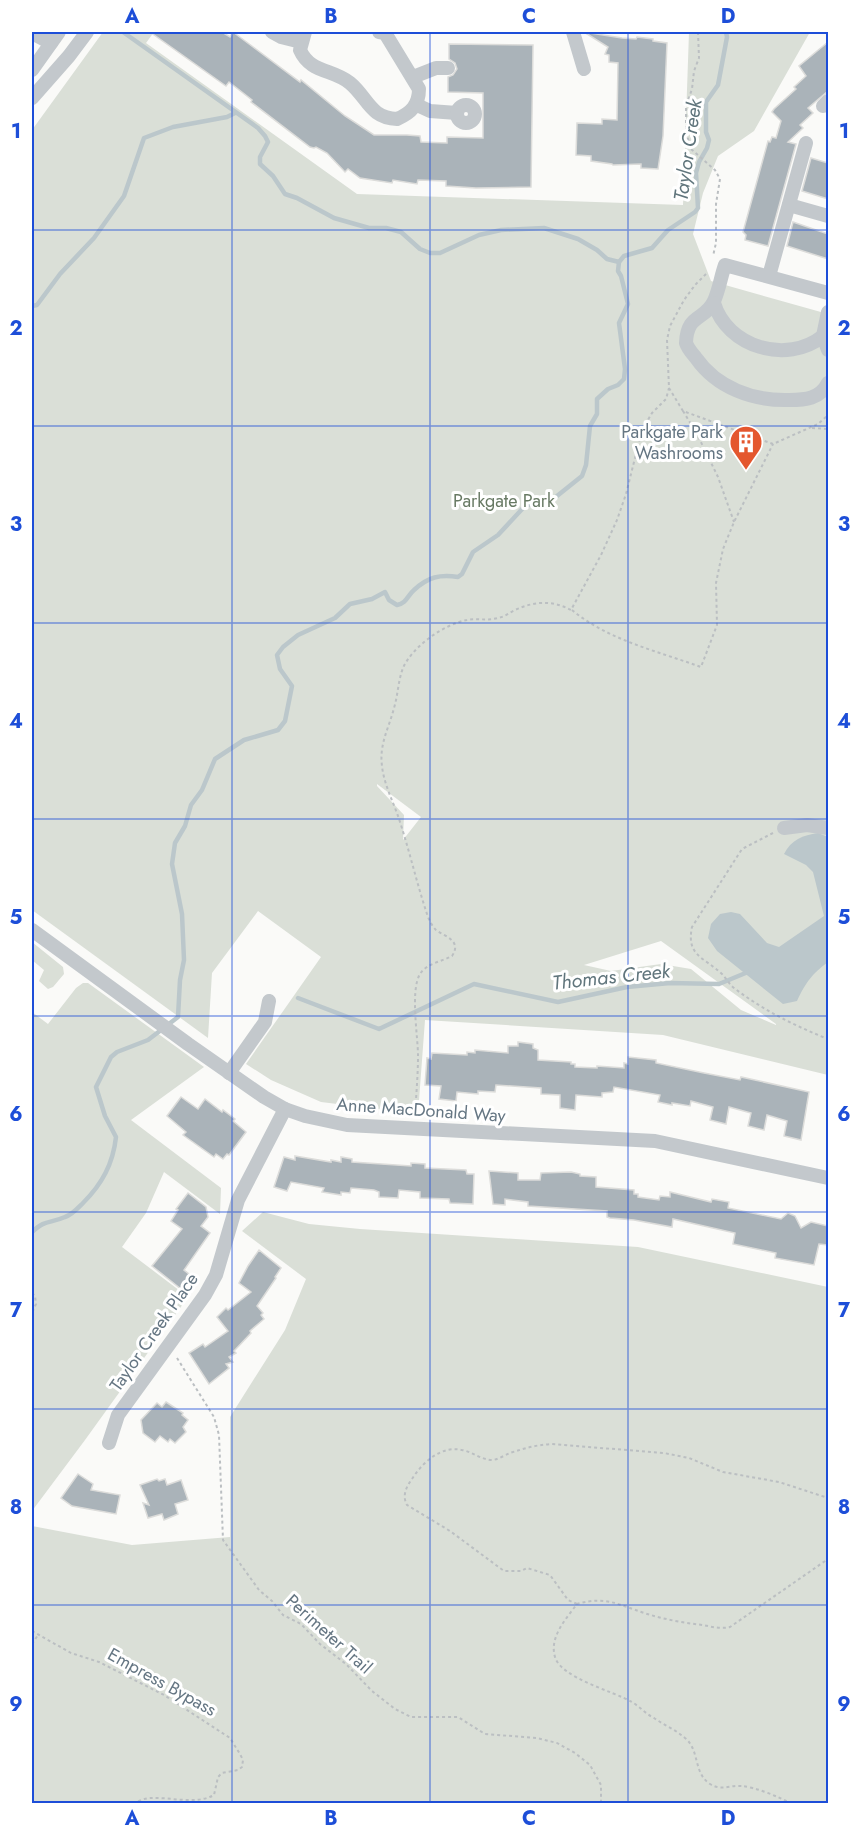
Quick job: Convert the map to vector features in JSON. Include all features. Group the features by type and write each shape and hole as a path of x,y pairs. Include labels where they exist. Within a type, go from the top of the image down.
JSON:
{"street":[{"path":"32,98 87,32"},
{"path":"272,32 281,37 303,37 300,50 314,68 338,75 361,93 372,110 382,116 397,119 417,105 419,89 383,32"},
{"path":"573,32 584,69"},
{"path":"32,33 55,37 32,70"},
{"path":"413,77 436,68 448,68"},
{"path":"417,105 430,111 457,113"},
{"path":"769,276 806,143"},
{"path":"789,205 828,216"},
{"path":"823,336 816,342 791,349 769,350 755,346 725,324 717,313 714,303 717,268 769,276 828,293"},
{"path":"714,303 688,328 686,343 702,368 713,377 746,395 783,400 805,400 817,396 828,383"},
{"path":"828,312 823,336 828,350"},
{"path":"783,828 807,825 828,828"},
{"name":"Anne MacDonald Way","path":"32,930 188,1044 285,1109 324,1122 655,1142 828,1178"},
{"path":"229,1072 264,1022 269,1001"},
{"name":"Taylor Creek Place","path":"109,1443 118,1415 205,1295 216,1275 238,1200 285,1109"}],"path":[{"path":"698,32 699,58 686,109 686,135 694,152 715,170 720,181 716,204 717,268"},
{"path":"571,609 601,555 617,520 642,430 652,413 666,399 669,388"},
{"path":"683,411 718,477 734,522"},
{"path":"809,428 828,429"},
{"path":"415,1128 418,1035 414,1005 419,978 424,970 453,954 454,943 435,929 429,918 382,767 383,739 394,709 403,669 417,648 458,622 469,619 495,619 525,606 541,603 556,603 571,609 592,625 620,638 701,667 717,625 718,574 723,549 773,444"},
{"path":"783,828 742,849 692,927 691,944 700,958 721,973 740,992 780,1018 828,1039"},
{"path":"32,1293 36,1304 32,1313"},
{"name":"Perimeter Trail","path":"168,1346 214,1417 219,1435 224,1540 259,1590 283,1615 301,1624 320,1644 346,1664 372,1691 395,1709 411,1717 458,1717 485,1734 537,1738 557,1743 590,1765 601,1785 601,1803"},
{"path":"828,1498 779,1482 723,1472 689,1458 664,1453 551,1444 535,1445 495,1460 483,1459 464,1450 445,1451 424,1463 416,1472 405,1492 404,1500 407,1505 450,1531 504,1571 520,1571 526,1568 550,1575 568,1600 577,1604 603,1600 684,1623 724,1628 737,1622 828,1558"},
{"path":"577,1604 556,1636 555,1658 564,1669 632,1702 686,1738 693,1749 698,1770 711,1785 729,1789 740,1785 792,1803"},
{"name":"Empress Bypass","path":"32,1631 71,1653 99,1662 182,1705 230,1738 243,1761 242,1767 238,1770 222,1773 218,1777 214,1795 209,1798 150,1798 133,1803"},
{"path":"32,1644 38,1635"}],"green space":[{"name":"Parkgate Park","path":"103,32 154,32 146,43 357,194 683,205 689,32 810,32 754,131 718,156 703,193 693,234 711,281 828,314 828,1075 663,1035 425,1020 418,1114 321,1102 271,1080 246,1064 321,957 258,911 212,973 208,1038 32,910 32,130","holes":["377,784 421,817 403,840 404,815","661,941 776,1024 776,1025 741,1010 691,969 661,964 611,971 584,965"]},
{"path":"32,942 63,967 64,974 53,987 48,989 39,981 44,970 32,960"},
{"path":"83,983 88,983 204,1067 131,1120 221,1188 220,1214 164,1172 146,1213 122,1247 188,1297 32,1511 32,1012 48,1024 76,988"},
{"path":"263,1212 309,1224 360,1229 638,1247 828,1287 828,1803 32,1803 32,1526 132,1545 230,1537 230,1417 285,1330 306,1279 242,1231"}],"shaded area":[{"path":"818,833 828,837 828,962 810,979 797,1001 783,1004 717,951 708,938 711,924 720,914 731,912 740,914 767,943 779,947 824,916 813,872 806,865 784,854 798,839"}],"building":[{"path":"150,32 222,32 230,37 233,32 374,135 420,136 421,142 447,143 447,137 483,138 483,93 448,92 448,77 453,75 457,69 455,63 449,59 449,44 533,45 531,187 476,188 446,186 446,181 418,180 417,184 393,180 392,183 360,178 348,169 345,172 327,153 316,147 310,147 251,102 252,100 229,82 226,86"},
{"path":"584,32 622,38 653,39 653,41 667,43 663,136 658,169 641,168 641,164 613,165 591,161 591,156 576,155 577,123 602,124 602,119 617,120 618,63 609,62 609,55 605,54 608,47"},
{"path":"828,42 828,91 808,108 813,113 800,125 803,128 788,142 796,144 768,246 745,240 746,235 743,232 768,141 770,142 772,137 776,138 781,121 772,112 806,76 799,66"},
{"path":"811,158 828,163 828,199 802,191"},
{"path":"793,222 828,234 828,259 787,246"},
{"path":"518,1042 533,1044 533,1048 538,1050 538,1060 571,1062 575,1064 575,1067 624,1068 624,1063 628,1064 628,1057 656,1060 656,1063 740,1080 741,1077 809,1092 801,1140 784,1136 787,1121 767,1115 764,1130 748,1126 751,1113 729,1107 726,1124 710,1120 713,1107 691,1101 690,1106 672,1103 672,1105 658,1102 660,1095 614,1087 613,1092 602,1093 602,1097 576,1095 575,1110 560,1108 560,1095 541,1094 541,1088 496,1085 495,1092 478,1091 478,1094 457,1092 456,1101 439,1099 441,1086 425,1085 427,1058 431,1059 432,1053 467,1055 467,1052 475,1053 475,1050 508,1053 508,1046 518,1046"},
{"path":"181,1097 198,1109 205,1099 235,1119 233,1121 246,1132 229,1155 227,1154 223,1159 216,1154 214,1157 183,1135 186,1132 167,1116"},
{"path":"295,1156 331,1162 331,1160 341,1162 341,1157 352,1159 352,1162 411,1166 411,1163 425,1164 425,1168 466,1170 467,1174 474,1174 473,1204 450,1203 449,1199 420,1198 420,1192 399,1190 398,1198 379,1197 379,1192 374,1190 351,1188 350,1193 341,1192 341,1195 322,1192 324,1188 291,1182 287,1191 274,1187 284,1157 295,1160"},
{"path":"489,1171 518,1173 518,1180 540,1180 541,1173 571,1172 580,1174 580,1176 596,1177 596,1187 634,1190 634,1194 638,1194 638,1197 659,1200 660,1196 670,1197 670,1192 711,1202 712,1199 729,1202 728,1208 781,1219 788,1213 795,1216 801,1228 811,1222 828,1226 828,1245 819,1244 814,1265 775,1258 776,1253 733,1244 735,1233 673,1219 672,1227 610,1218 607,1217 607,1211 528,1206 528,1202 505,1199 505,1205 493,1204"},
{"path":"188,1193 206,1207 208,1217 201,1226 210,1233 184,1270 195,1279 186,1293 152,1266 182,1229 171,1221 178,1210 176,1209"},
{"path":"259,1250 281,1268 257,1306 263,1313 261,1315 264,1319 250,1331 251,1333 234,1351 236,1353 229,1357 233,1362 226,1364 229,1368 209,1384 189,1353 203,1344 205,1347 228,1331 217,1317 226,1308 228,1310 251,1292 239,1283"},
{"path":"166,1402 183,1413 182,1415 188,1420 183,1427 186,1432 175,1443 170,1439 168,1442 160,1436 155,1442 143,1433 141,1420 157,1403 162,1407"},
{"path":"78,1474 93,1484 91,1490 120,1495 116,1514 72,1506 61,1498"},
{"path":"157,1479 159,1481 165,1479 167,1485 181,1480 188,1500 175,1504 178,1514 164,1520 162,1514 148,1518 143,1503 149,1505 140,1485"}],"waterway":[{"path":"123,32 258,128 268,142 260,157 260,164 273,176 285,194 334,218 369,228 386,228 401,232 420,249 430,253 440,253 479,235 501,230 544,228 578,239 607,259 619,262"},
{"name":"Taylor Creek","path":"32,1232 44,1223 68,1216 75,1211 90,1196 106,1173 116,1137 105,1116 96,1087 111,1057 117,1052 148,1040 178,1017 180,980 184,960 182,914 172,864 175,843 185,826 191,805 202,790 215,759 244,740 278,730 285,721 292,686 280,669 277,655 298,635 335,618 350,604 372,599 385,592 389,600 397,605 403,603 414,590 429,579 440,576 458,577 462,574 473,552 498,535 524,507 536,502 547,504 582,476 586,465 590,426 597,414 597,399 624,379 625,369 619,323 628,304 618,271 619,262 624,256 652,248 668,230 698,208 696,173 709,140 706,132 706,102 718,85 726,32"},
{"path":"32,306 37,305 60,274 94,238 124,196 144,138 173,127 227,117 235,113"},
{"name":"Thomas Creek","path":"298,998 379,1029 474,984 558,1002 627,987 670,983 719,984 748,972"}],"place":[{"name":"Parkgate Park Washrooms","path":"746,471"}]}
